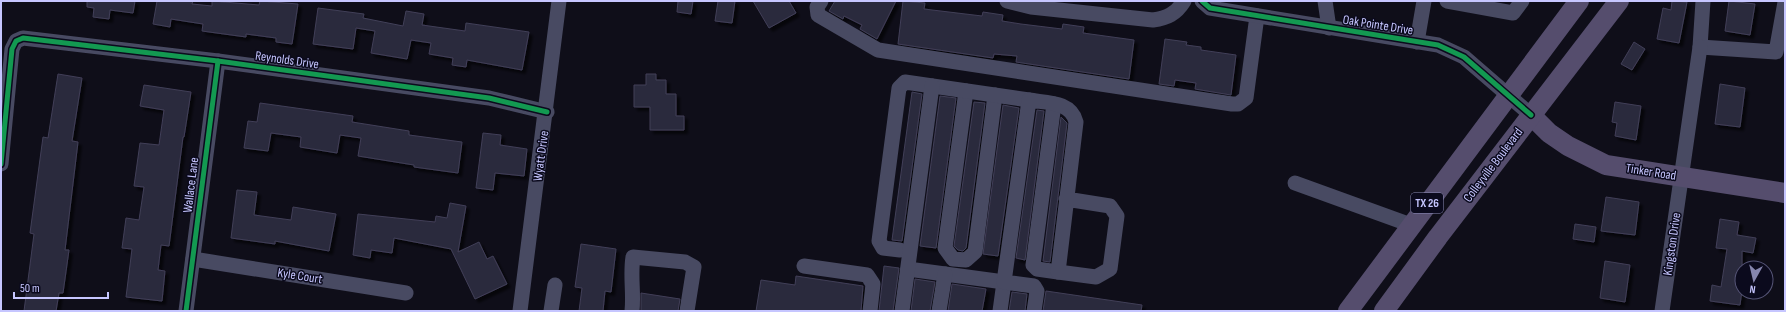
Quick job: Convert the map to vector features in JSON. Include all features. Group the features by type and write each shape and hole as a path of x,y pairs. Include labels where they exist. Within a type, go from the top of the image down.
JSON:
{"main road":[{"name":"TX 26","path":"1348,311 1508,95 1580,1"},
{"name":"Colleyville Boulevard","path":"1384,311 1531,115 1619,1"},
{"name":"Tinker Road","path":"1531,115 1549,133 1568,146 1606,165 1785,193"}],"street":[{"name":"Wyatt Drive","path":"520,311 547,112 559,1"},
{"path":"821,1 817,7 818,15 878,50 1232,104 1238,104 1246,98 1257,16"},
{"path":"1007,1 1031,7 1153,20 1167,18 1181,6 1184,1"},
{"name":"Oak Pointe Drive","path":"1202,1 1210,8 1438,45 1464,57 1531,115"},
{"path":"1324,1 1329,28"},
{"path":"1417,42 1424,1"},
{"path":"1447,1 1513,12 1522,1"},
{"name":"Kingston Drive","path":"1662,311 1700,46 1703,1"},
{"path":"1700,46 1776,52 1785,2"},
{"name":"Reynolds Drive","path":"1,164 12,49 16,41 23,38 218,61 489,98 547,112"},
{"name":"Wallace Lane","path":"186,311 218,61"},
{"path":"900,250 883,248 879,241 899,88 905,82 1065,106 1074,116 1076,122 1058,272"},
{"path":"902,311 932,86"},
{"path":"966,91 945,248 953,259 966,260 975,252 994,95"},
{"path":"1000,311 1029,100"},
{"path":"1054,104 1033,265 1036,269 1096,277 1110,269 1117,216 1110,206 1066,199"},
{"path":"1296,183 1411,225"},
{"path":"632,311 633,298 630,270 633,257 685,262 694,267 687,311"},
{"name":"Kyle Court","path":"193,259 406,293"},
{"path":"804,266 867,274 873,284 870,311"},
{"path":"908,269 1034,286 1037,291 1034,311"},
{"path":"939,311 945,274"},
{"path":"551,311 555,285"}],"building":[{"path":"87,1 135,1 133,13 110,10 109,19 93,17 94,8 87,7"},
{"path":"157,1 193,1 192,4 212,6 212,1 259,5 260,1 298,4 292,44 276,42 276,38 246,34 246,37 202,31 203,24 171,19 170,27 153,24"},
{"path":"678,1 693,1 691,14 677,12"},
{"path":"718,1 735,1 732,23 715,21"},
{"path":"753,1 789,1 796,13 769,28"},
{"path":"835,1 896,1 877,39 860,29 862,25 844,16 843,19 829,11"},
{"path":"903,1 925,3 924,9 982,16 983,12 1003,15 1002,21 1021,24 1062,29 1063,24 1084,27 1083,33 1134,40 1129,79 1016,62 1017,56 994,54 993,58 898,44"},
{"path":"1672,1 1687,2 1679,43 1657,39 1663,8 1671,10"},
{"path":"1729,1 1755,4 1750,35 1725,31"},
{"path":"318,8 364,14 363,18 403,26 406,11 424,14 422,25 465,31 466,23 529,32 522,70 467,60 466,67 452,65 453,58 429,54 431,43 411,40 407,59 371,53 375,31 356,28 353,49 313,44"},
{"path":"1165,39 1187,42 1186,45 1201,47 1201,50 1236,55 1231,95 1195,89 1196,83 1175,80 1174,86 1159,84"},
{"path":"1634,42 1645,49 1632,70 1621,64"},
{"path":"58,74 82,78 72,141 78,142 65,250 69,250 63,293 59,293 56,311 24,311 34,234 30,233 43,137 48,138"},
{"path":"646,74 656,74 656,80 666,80 666,94 676,94 676,116 684,116 684,130 650,130 650,107 634,107 634,85 646,85"},
{"path":"1720,84 1745,88 1740,127 1715,124"},
{"path":"144,85 191,92 183,137 169,246 161,245 158,270 165,271 162,301 126,297 132,249 122,248 126,218 139,220 144,187 134,186 140,143 159,145 164,110 140,106"},
{"path":"912,92 922,94 902,241 892,240"},
{"path":"940,96 956,98 936,248 920,246"},
{"path":"974,102 985,103 966,248 963,251 958,250 954,246"},
{"path":"1615,102 1641,106 1636,140 1615,136 1617,123 1612,122"},
{"path":"260,103 353,116 352,122 409,131 409,135 462,142 458,173 414,167 414,165 358,156 361,138 340,135 337,153 300,147 301,137 271,133 268,151 244,148 248,121 257,122"},
{"path":"1003,105 1019,108 998,256 983,254"},
{"path":"1037,110 1044,111 1025,260 1016,258"},
{"path":"1061,117 1067,123 1050,262 1043,261"},
{"path":"483,133 501,135 500,145 527,149 524,176 495,173 493,190 476,188"},
{"path":"237,190 257,192 254,215 291,220 293,207 336,214 329,251 275,241 275,244 231,238"},
{"path":"1606,197 1639,202 1635,235 1601,231"},
{"path":"450,203 466,206 458,252 479,242 487,259 493,256 507,284 475,299 451,249 394,238 392,253 371,250 370,258 353,255 358,214 435,222 436,216 447,218"},
{"path":"1720,219 1739,222 1737,235 1756,238 1753,253 1742,251 1742,260 1734,260 1734,300 1741,300 1740,305 1710,301 1712,285 1721,287 1727,249 1716,248"},
{"path":"1575,224 1596,227 1594,242 1573,239"},
{"path":"581,244 616,249 611,292 605,291 603,311 579,311 582,288 575,287"},
{"path":"1605,261 1630,265 1625,302 1600,298"},
{"path":"884,266 899,268 893,311 879,311"},
{"path":"796,276 863,286 861,311 756,311 761,280 795,285"},
{"path":"915,279 935,282 930,311 911,311"},
{"path":"952,284 986,289 982,311 948,311"},
{"path":"1046,291 1142,305 1141,311 1043,311"},
{"path":"1012,292 1027,294 1025,311 1009,311"},
{"path":"641,293 680,299 678,311 641,311"}],"cycle path":[{"path":"1202,1 1210,8 1438,45 1464,57 1531,115"},
{"path":"1,164 12,49 16,41 23,38 218,61 489,98 547,112"},
{"path":"186,311 218,61"}]}
